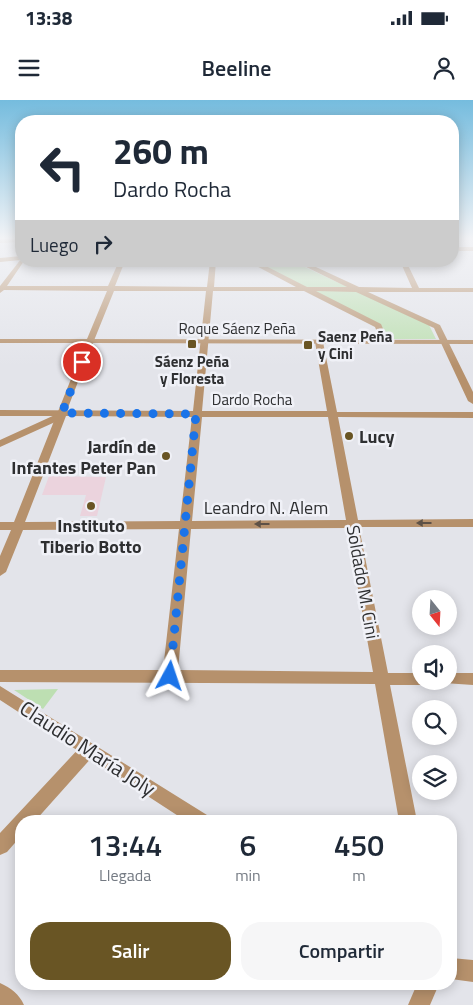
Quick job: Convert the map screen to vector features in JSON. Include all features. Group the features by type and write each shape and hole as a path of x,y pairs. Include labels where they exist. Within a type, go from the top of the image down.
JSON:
{"street":[{"path":"0,572 114,281"},
{"path":"170,676 184,525 211,281"},
{"path":"289,281 378,326 384,342"},
{"path":"341,281 433,324 439,330 473,401"},
{"path":"413,281 417,290"},
{"path":"1,289 473,290"},
{"name":"Roque Sáenz Peña","path":"0,341 473,342"},
{"name":"Soldado M. Cini","path":"319,342 407,815"},
{"name":"Dardo Rocha","path":"0,413 473,415"},
{"path":"0,444 61,414"},
{"name":"Leandro N. Alem","path":"0,526 473,523"},
{"path":"0,676 412,679"},
{"path":"457,679 473,679"},
{"name":"Claudio María Joly","path":"0,692 191,815"},
{"path":"28,815 88,750"},
{"path":"0,846 15,830"},
{"path":"457,969 473,971"},
{"path":"419,1005 425,990"},
{"path":"0,994 13,1005"}],"shaded area":[{"name":"Instituto Tiberio Botto","path":"49,476 106,477 97,516 80,516 86,495 42,495"}],"green space":[{"path":"292,281 335,281 429,325 436,339 388,339 382,327"},
{"path":"58,689 43,709 14,690"}],"place":[{"name":"Sáenz Peña y Floresta","path":"192,344"},
{"name":"Saenz Peña y Cini","path":"308,345"},
{"name":"Lucy","path":"349,436"},
{"name":"Jardín de Infantes Peter Pan","path":"166,456"},
{"name":"Instituto Tiberio Botto","path":"91,506"}],"route":[{"path":"82,362 62,413 196,414 170,676"}]}
